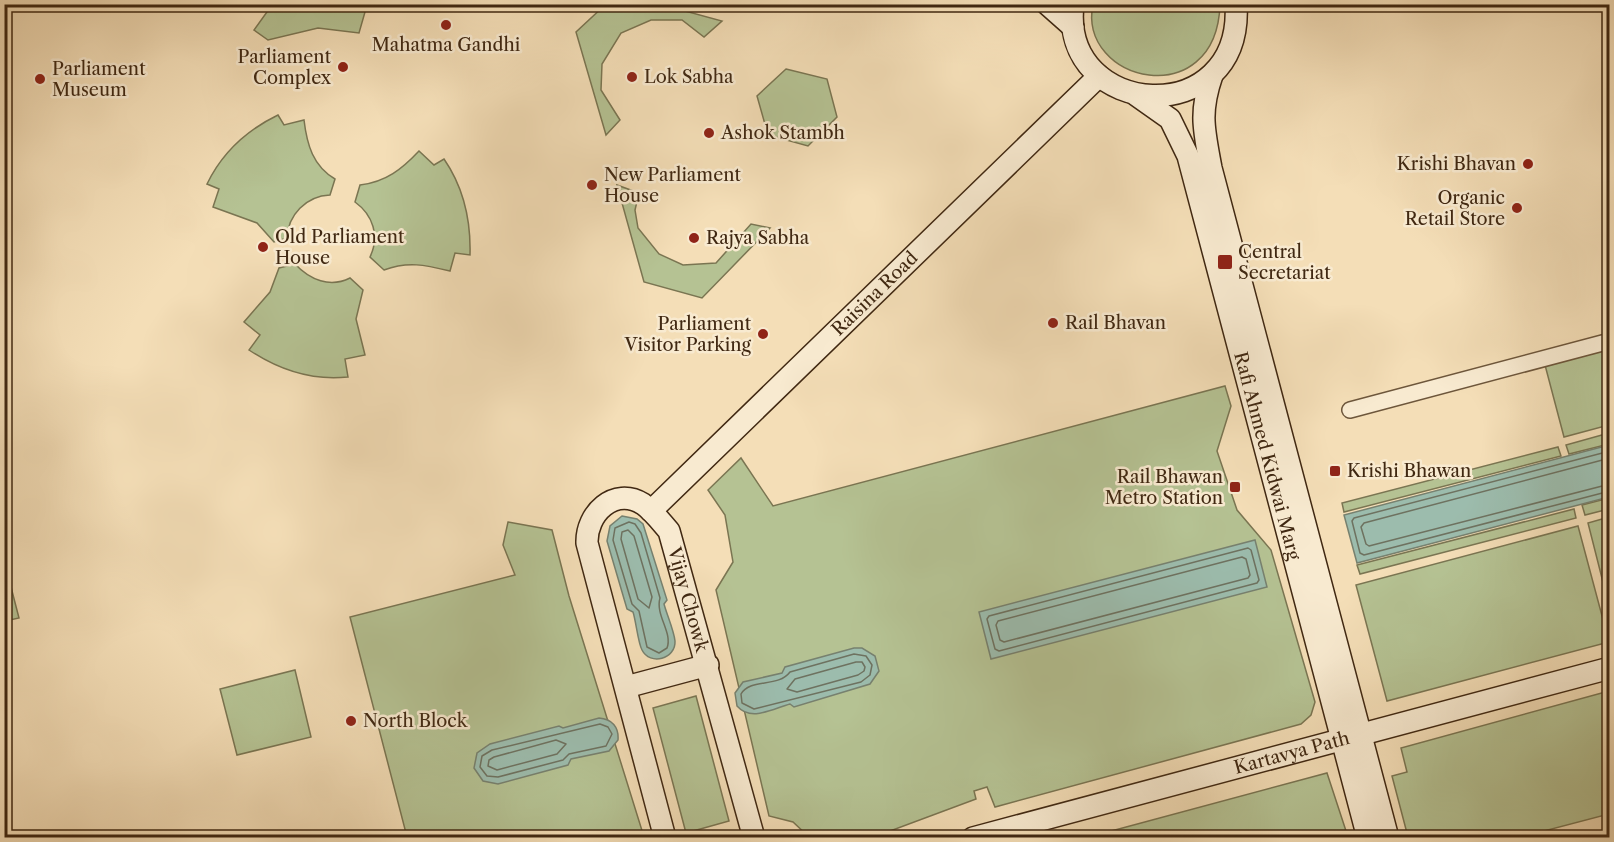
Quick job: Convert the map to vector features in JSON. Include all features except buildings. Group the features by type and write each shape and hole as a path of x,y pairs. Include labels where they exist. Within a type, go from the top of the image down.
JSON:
{"main road":[{"path":"1047,4 1073,27"},
{"path":"1073,4 1073,27 1081,53 1099,76 1116,87 1136,95 1161,97 1180,94 1197,86 1212,75 1233,45 1236,4"},
{"name":"Rafi Ahmed Kidwai Marg","path":"1212,75 1203,100 1203,118 1211,168 1352,736 1368,837"},
{"name":"Raisina Road","path":"651,511 1099,76"},
{"name":"Rafi Ahmed Kidwai Marg","path":"1136,95 1170,119 1188,156 1352,736 1388,837"},
{"name":"Vijay Chowk","path":"665,837 587,543 590,520 601,506 621,498 641,503 669,531 754,837"},
{"path":"626,687 708,665"},
{"name":"Kartavya Path","path":"973,837 1610,668"}],"street":[{"path":"1350,410 1610,341"}],"green space":[{"path":"1093,4 1220,5 1213,39 1196,62 1174,73 1149,75 1125,68 1106,53 1094,31"},
{"path":"272,5 367,5 359,33 318,28 268,40 254,30"},
{"path":"605,5 663,5 722,21 704,37 682,20 651,20 621,33 602,64 601,90 620,120 606,135 576,32"},
{"path":"786,69 827,79 837,117 808,146 768,135 757,96"},
{"path":"278,115 284,125 304,120 312,154 321,168 335,179 330,195 313,199 300,208 291,222 287,238 274,242 257,223 213,207 219,189 207,184 220,162 236,144 256,128"},
{"path":"419,151 434,165 444,159 457,181 465,204 470,255 455,253 450,271 417,265 384,270 370,257 374,241 373,227 366,213 355,202 360,185 378,181 393,174"},
{"path":"617,185 639,193 635,210 638,228 659,254 683,265 716,263 751,224 770,228 702,298 644,282"},
{"path":"295,264 307,274 321,281 335,282 350,278 363,290 356,319 365,355 345,359 348,377 322,377 296,372 272,363 249,350 260,335 244,322 270,292 279,268"},
{"path":"1609,348 1609,425 1564,437 1545,365"},
{"path":"1225,386 1231,406 1217,451 1237,510 1271,550 1315,702 1311,715 1301,724 995,807 987,787 974,791 976,799 874,837 809,837 793,822 769,816 716,590 733,562 725,515 708,490 741,458 773,506"},
{"path":"1609,433 1609,444 1569,454 1566,445"},
{"path":"1558,447 1561,456 1344,512 1342,503"},
{"path":"1609,498 1609,509 1585,515 1582,505"},
{"path":"1574,509 1576,518 1360,574 1357,565"},
{"path":"1610,517 1609,606 1588,523"},
{"path":"508,522 552,530 569,596 644,837 407,837 350,617 515,575 503,545"},
{"path":"1578,526 1609,642 1387,701 1356,585"},
{"path":"4,560 19,618 5,621 4,621"},
{"path":"295,670 311,737 237,755 220,689"},
{"path":"1609,691 1609,814 1521,837 1408,837 1392,776 1407,772 1401,748"},
{"path":"696,696 729,821 686,833 653,708"},
{"path":"1327,773 1348,837 1089,837"}],"water":[{"path":"1609,445 1609,497 1357,563 1344,515"},
{"path":"622,516 637,519 643,524 667,600 664,604 675,641 671,652 662,658 651,658 642,650 633,612 627,609 607,541 610,526"},
{"path":"1255,540 1267,587 991,659 979,612"},
{"path":"854,648 862,648 875,656 879,671 870,684 794,707 790,704 762,713 749,713 737,706 735,693 743,682 782,673 785,667"},
{"path":"599,718 611,722 617,731 618,740 609,751 571,759 568,765 498,784 483,781 474,768 477,753 490,744"}],"place":[{"name":"Mahatma Gandhi","path":"446,25"},
{"name":"Parliament Complex","path":"343,67"},
{"name":"Lok Sabha","path":"632,77"},
{"name":"Parliament Museum","path":"40,79"},
{"name":"Ashok Stambh","path":"709,133"},
{"name":"Krishi Bhavan","path":"1528,164"},
{"name":"New Parliament House","path":"592,185"},
{"name":"Organic Retail Store","path":"1517,208"},
{"name":"Rajya Sabha","path":"694,238"},
{"name":"Old Parliament House","path":"263,247"},
{"name":"Central Secretariat","path":"1225,262"},
{"name":"Rail Bhavan","path":"1053,323"},
{"name":"Parliament Visitor Parking","path":"763,334"},
{"name":"Krishi Bhawan","path":"1335,471"},
{"name":"Rail Bhawan Metro Station","path":"1235,487"},
{"name":"North Block","path":"351,721"}]}
